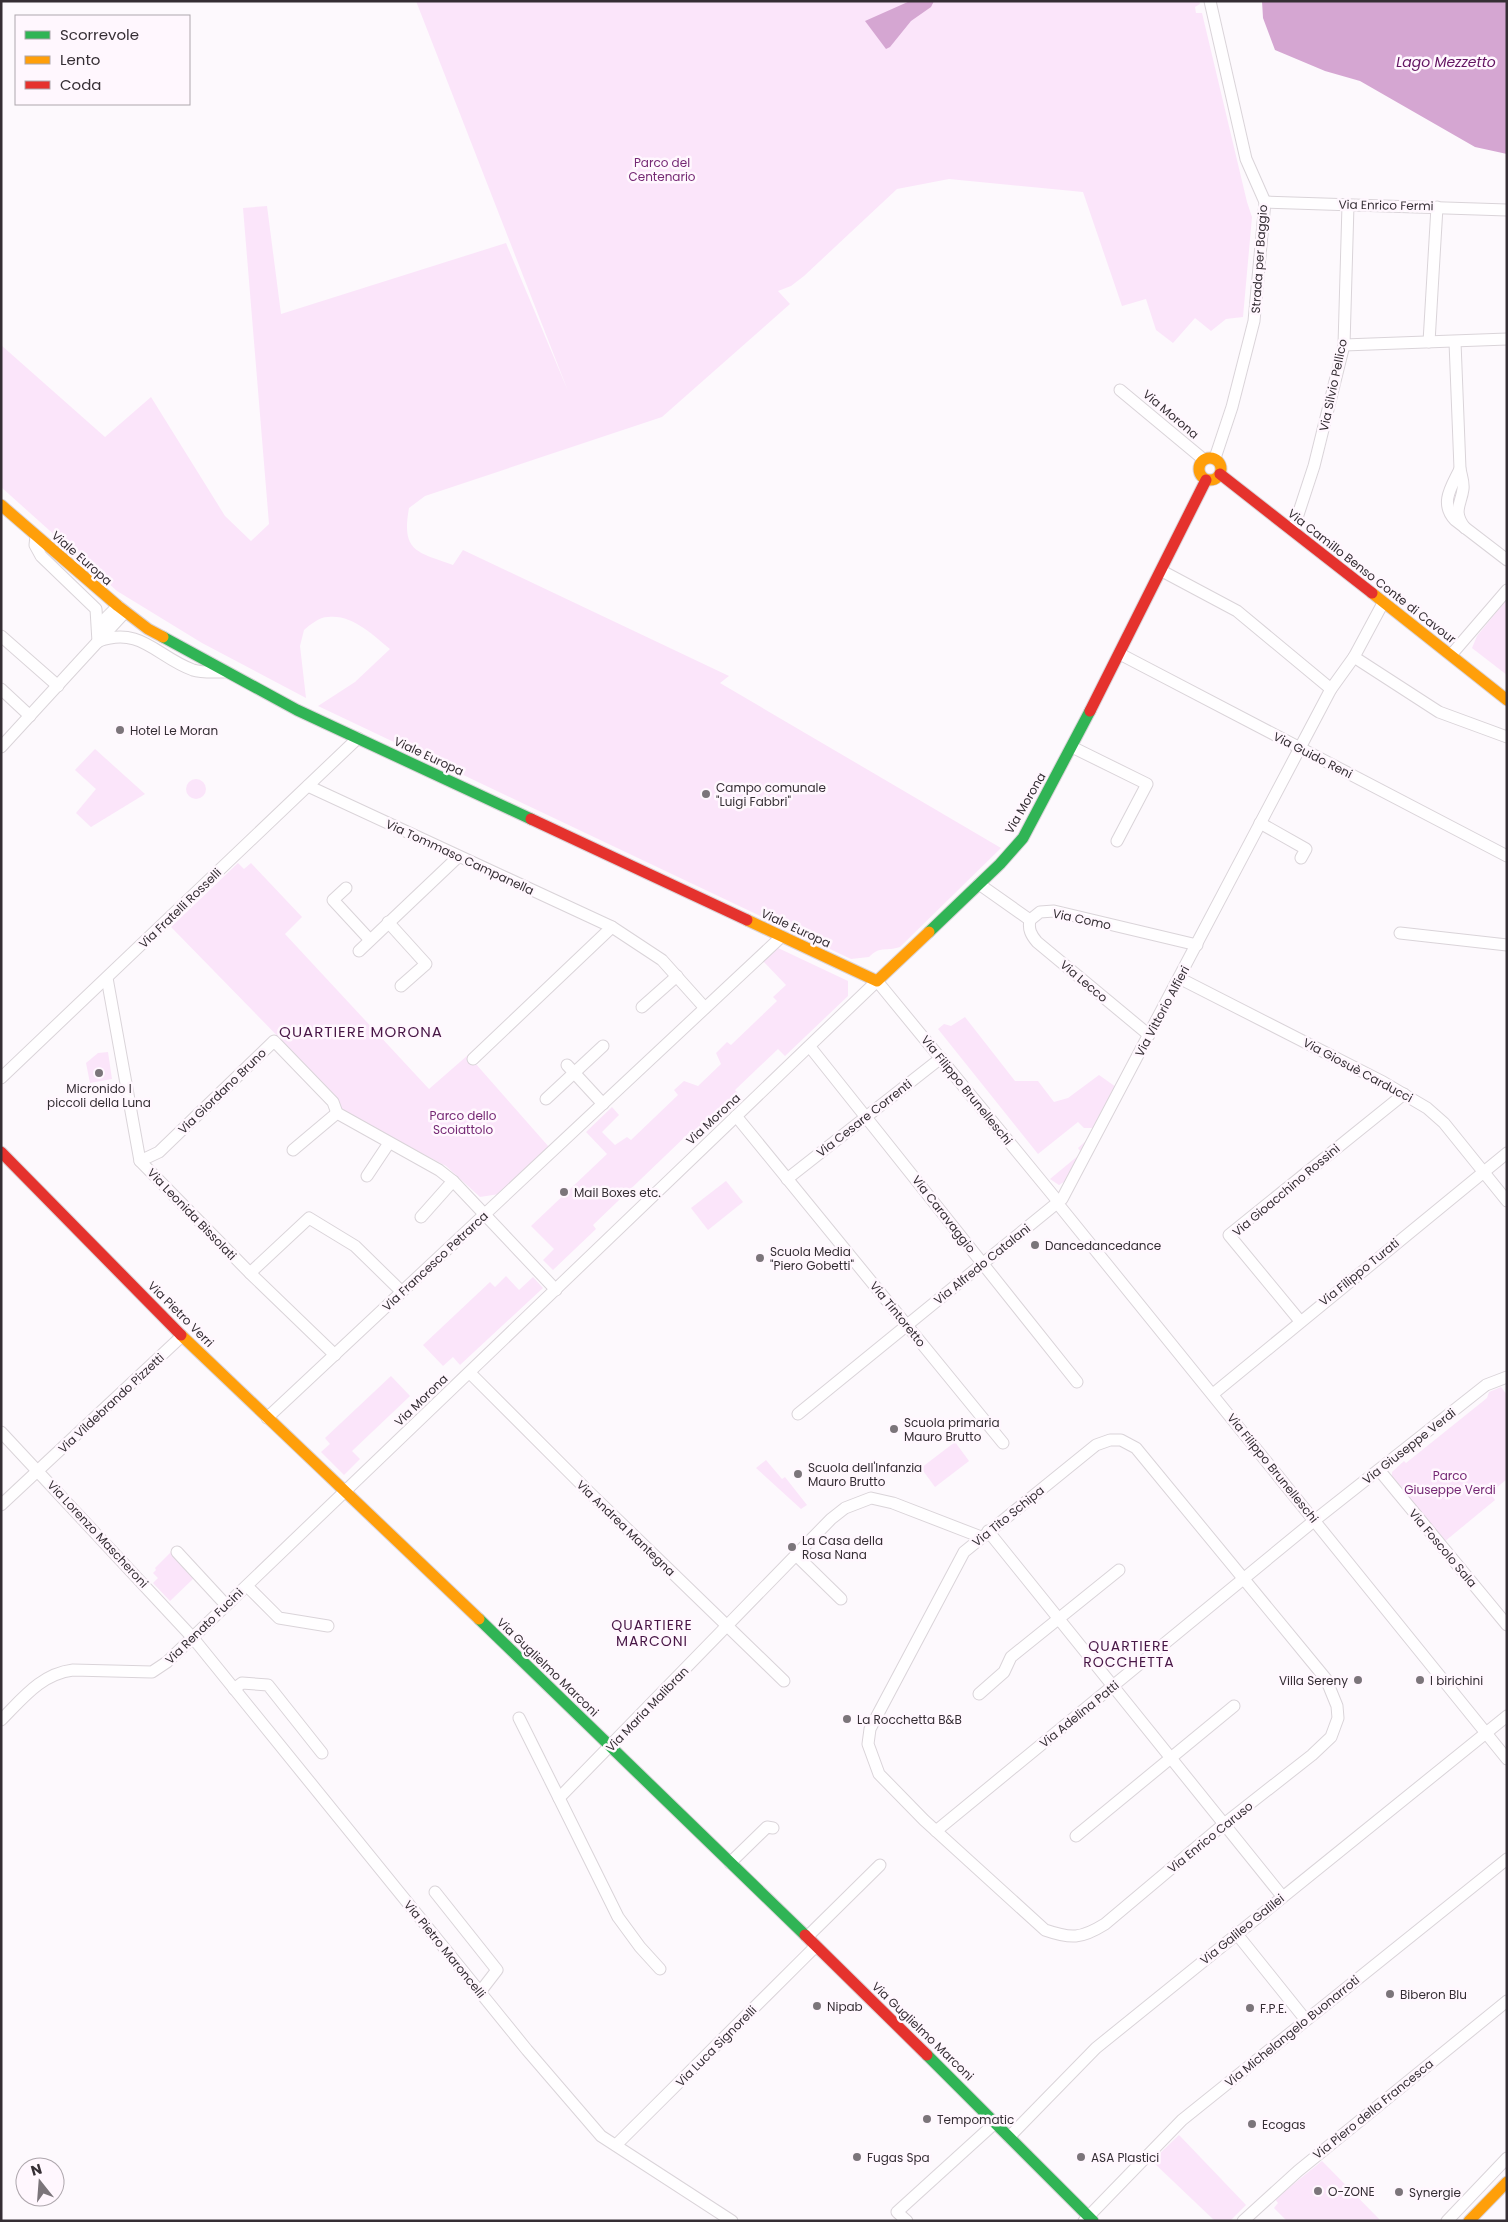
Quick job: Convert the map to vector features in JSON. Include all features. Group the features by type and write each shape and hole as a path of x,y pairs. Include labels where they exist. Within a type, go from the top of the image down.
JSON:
{"main road":[{"path":"1209,459 1221,465 1220,474 1214,480 1206,480 1198,470 1199,464 1209,459"},
{"name":"Via Camillo Benso Conte di Cavour","path":"1220,474 1507,700"},
{"name":"Via Morona","path":"877,981 979,884 1023,838 1072,748 1206,480"},
{"name":"Viale Europa","path":"1,505 121,609 148,629 226,672 297,710 877,981"},
{"name":"Via Pietro Verri","path":"1,1152 182,1336 346,1491"},
{"name":"Via Guglielmo Marconi","path":"346,1491 978,2104 1088,2219"},
{"path":"1468,2221 1507,2182"},
{"path":"1484,2221 1507,2198"}],"street":[{"name":"Strada per Baggio","path":"1209,459 1232,408 1254,321 1265,202 1246,159 1210,1"},
{"name":"Via Enrico Fermi","path":"1265,202 1507,210"},
{"name":"Via Silvio Pellico","path":"1293,530 1314,466 1344,346 1348,205"},
{"path":"1429,342 1437,207"},
{"path":"1344,346 1507,339"},
{"path":"1455,342 1460,469 1446,500 1453,518 1507,560"},
{"name":"Via Morona","path":"1120,390 1209,459"},
{"path":"36,536 36,544 41,556 96,609 98,642"},
{"path":"1162,571 1237,611 1331,689"},
{"path":"1451,655 1507,590"},
{"name":"Via Vittorio Alfieri","path":"1058,1201 1197,945 1331,689 1354,657 1383,603"},
{"path":"1,747 98,642 121,609"},
{"path":"1,636 58,686"},
{"path":"98,642 113,637 135,638 184,667 196,671 226,672"},
{"name":"Via Guido Reni","path":"1120,654 1507,856"},
{"path":"1354,657 1438,712 1507,737"},
{"path":"1,689 30,716"},
{"name":"Via Fratelli Rosselli","path":"1,1078 358,738"},
{"path":"1072,748 1147,784 1117,841"},
{"name":"Via Tommaso Campanella","path":"308,786 612,927 662,960 705,1008"},
{"path":"1260,823 1306,849 1301,858"},
{"path":"358,951 458,857"},
{"path":"979,884 1030,920"},
{"path":"346,888 333,900 370,940"},
{"name":"Via Como","path":"1030,920 1040,912 1054,911 1197,945"},
{"name":"Via Lecco","path":"1030,920 1030,931 1037,942 1149,1035"},
{"path":"388,922 426,964 401,986"},
{"path":"473,1059 612,927"},
{"path":"1400,933 1507,945"},
{"name":"Via Francesco Petrarca","path":"267,1418 781,937"},
{"path":"642,1007 677,976"},
{"name":"Via Leonida Bissolati","path":"107,978 140,1161 334,1355"},
{"name":"Via Giosuè Carducci","path":"1179,978 1404,1094 1427,1108 1444,1123 1507,1202"},
{"name":"Via Morona","path":"346,1491 877,981"},
{"name":"Via Filippo Brunelleschi","path":"877,981 1058,1201 1218,1390 1315,1520 1507,1760"},
{"name":"Via Giordano Bruno","path":"140,1161 159,1152 274,1041 333,1102 337,1113 439,1170 453,1181 556,1290"},
{"path":"546,1099 570,1069 603,1046"},
{"name":"Via Caravaggio","path":"810,1047 1078,1382"},
{"name":"Via Cesare Correnti","path":"787,1178 941,1058"},
{"path":"570,1069 603,1104"},
{"name":"Via Gioacchino Rossini","path":"1300,1321 1229,1235 1404,1094"},
{"path":"293,1150 337,1113"},
{"name":"Via Tintoretto","path":"736,1116 1003,1443"},
{"path":"367,1176 389,1143"},
{"name":"Via Filippo Turati","path":"1218,1390 1507,1153"},
{"path":"421,1217 453,1181"},
{"name":"Via Alfredo Catalani","path":"798,1414 1058,1201"},
{"path":"250,1273 309,1218 355,1246 402,1292"},
{"name":"Via Vildebrando Pizzetti","path":"1,1505 182,1336"},
{"name":"Via Andrea Mantegna","path":"470,1373 589,1492 784,1681"},
{"name":"Via Giuseppe Verdi","path":"1315,1520 1486,1385 1507,1377"},
{"name":"Via Lorenzo Mascheroni","path":"1,1432 39,1470 193,1638"},
{"name":"Via Tito Schipa","path":"936,1831 879,1774 868,1744 870,1729 964,1552 985,1534 1096,1445 1110,1440 1121,1440 1136,1448 1244,1579"},
{"name":"Via Foscolo Sala","path":"1379,1470 1507,1625"},
{"name":"Via Renato Fucini","path":"1,1720 35,1685 47,1677 60,1672 74,1670 152,1672 167,1662 193,1638 346,1491"},
{"name":"Via Maria Malibran","path":"558,1798 831,1519 846,1508 871,1498 893,1503 985,1534"},
{"name":"Via Adelina Patti","path":"936,1831 1315,1520"},
{"path":"985,1534 1058,1618 1282,1896"},
{"path":"177,1552 226,1605"},
{"path":"796,1555 842,1599"},
{"path":"979,1694 1004,1672 1011,1657 1119,1570"},
{"name":"Via Enrico Caruso","path":"936,1831 1045,1930 1062,1936 1075,1937 1105,1924 1224,1824 1312,1755 1331,1737 1338,1718 1337,1706 1326,1680 1244,1579"},
{"name":"Via Renato Fucini","path":"247,1586 279,1618 328,1626"},
{"name":"Via Pietro Maroncelli","path":"193,1638 480,1992 601,2136 732,2221"},
{"path":"234,1689 242,1683 268,1685 322,1753"},
{"path":"1076,1836 1234,1706"},
{"name":"Via Galileo Galilei","path":"1009,2137 1096,2048 1507,1716"},
{"path":"519,1718 618,1917 634,1940 660,1969"},
{"path":"730,1863 767,1827 773,1828"},
{"name":"Via Michelangelo Buonarroti","path":"1088,2219 1182,2120 1507,1859"},
{"path":"807,1937 880,1865"},
{"path":"435,1892 497,1970 480,1992"},
{"path":"1236,1933 1306,2019"},
{"name":"Via Luca Signorelli","path":"616,2146 816,1946"},
{"name":"Via Piero della Francesca","path":"1243,2221 1298,2170 1507,2001"},
{"path":"907,2221 897,2212 995,2123"},
{"path":"1447,2221 1507,2158"}],"green space":[{"name":"Parco del Centenario","path":"416,1 1199,1 1200,4 1195,7 1196,13 1202,13 1252,217 1243,317 1226,319 1211,331 1195,318 1173,343 1156,330 1146,299 1122,306 1083,192 949,179 897,189 804,276 791,286 778,291 790,304 662,417 425,496 409,508 407,534 414,548 421,553 453,565 463,550 729,676 720,683 1001,848 900,947 880,950 869,957 851,959 318,706 355,682 390,649 354,622 337,617 321,618 304,630 300,646 306,698 202,643 117,591 1,487 1,345 105,437 151,397 225,516 251,541 269,524 243,208 267,206 281,314 506,243 568,391"},
{"path":"1507,599 1507,675 1472,648 1477,636"},
{"path":"95,749 145,794 91,827 76,813 96,789 75,770"},
{"path":"196,779 203,782 206,789 203,796 196,799 189,796 186,789 189,782"},
{"name":"Parco dello Scoiattolo","path":"238,863 244,869 251,863 302,917 285,934 429,1089 468,1055 549,1147 499,1194 480,1197 446,1166 343,1112 336,1096 171,927"},
{"path":"776,947 848,981 848,996 785,1056 778,1049 735,1090 742,1098 697,1141 689,1133 593,1225 596,1229 553,1270 543,1260 554,1249 531,1226 607,1154 586,1132 612,1107 619,1115 602,1132 615,1145 627,1137 631,1140 678,1095 674,1090 684,1081 698,1086 721,1064 716,1053 727,1042 731,1045 777,1001 773,997 786,985 762,960"},
{"path":"965,1017 1015,1081 1038,1081 1054,1102 1068,1098 1099,1075 1116,1087 1095,1128 1084,1128 1078,1122 1038,1154 938,1029 944,1024 951,1026"},
{"path":"108,1052 112,1079 90,1083 86,1063 98,1053"},
{"path":"1088,1139 1067,1180 1059,1185 1050,1179 1079,1155 1081,1152 1078,1148"},
{"path":"726,1181 743,1202 708,1230 691,1208"},
{"path":"506,1276 519,1290 533,1277 543,1288 460,1365 453,1357 443,1366 423,1345 490,1282 495,1287"},
{"path":"391,1376 410,1396 352,1451 360,1459 344,1475 321,1452 330,1444 325,1438"},
{"name":"Parco Giuseppe Verdi","path":"1501,1387 1507,1395 1507,1479 1490,1493 1495,1500 1444,1542 1392,1480 1392,1472 1404,1461 1406,1463 1487,1398 1489,1392"},
{"path":"955,1442 969,1461 935,1487 921,1468"},
{"path":"766,1460 782,1479 785,1477 807,1505 801,1509 756,1468"},
{"path":"171,1552 195,1577 170,1601 153,1583 158,1578 153,1573 156,1570 155,1568"},
{"path":"1179,2135 1246,2205 1230,2221 1215,2221 1152,2161"},
{"name":"O-ZONE","path":"1322,2161 1381,2221 1287,2221 1274,2208 1278,2203 1275,2199"}],"water":[{"path":"910,1 934,1 931,7 911,21 890,47 886,49 865,21"},
{"name":"Lago Mezzetto","path":"1262,1 1507,1 1507,154 1475,147 1360,81 1325,71 1275,50 1263,18"}],"traffic: fast":[{"path":"163,637 297,710 531,819"},
{"path":"929,932 1000,864 1023,838 1090,711"},
{"path":"479,1619 805,1935"},
{"path":"927,2055 1093,2221"}],"traffic: slow":[{"path":"1206,458 1214,458 1221,465 1221,469 1221,473 1214,480 1206,480 1199,473 1199,465 1206,458"},
{"path":"1,505 118,606 148,629 163,637"},
{"path":"1372,593 1507,700"},
{"path":"747,920 877,981 929,932"},
{"path":"181,1335 479,1619"},
{"path":"1469,2221 1507,2182"}],"traffic: jam":[{"path":"1220,474 1372,593"},
{"path":"1090,711 1206,480"},
{"path":"531,819 747,920"},
{"path":"1,1152 181,1335"},
{"path":"805,1935 927,2055"}],"place":[{"name":"Hotel Le Moran","path":"120,730"},
{"name":"Campo comunale \"Luigi Fabbri\"","path":"706,794"},
{"name":"Micronido I piccoli della Luna","path":"99,1073"},
{"name":"Mail Boxes etc.","path":"564,1192"},
{"name":"Dancedancedance","path":"1035,1245"},
{"name":"Scuola Media \"Piero Gobetti\"","path":"760,1258"},
{"name":"Scuola primaria Mauro Brutto","path":"894,1429"},
{"name":"Scuola dell'Infanzia Mauro Brutto","path":"798,1474"},
{"name":"La Casa della Rosa Nana","path":"792,1547"},
{"name":"Villa Sereny","path":"1358,1680"},
{"name":"I birichini","path":"1420,1680"},
{"name":"La Rocchetta B&B","path":"847,1719"},
{"name":"Biberon Blu","path":"1390,1994"},
{"name":"Nipab","path":"817,2006"},
{"name":"F.P.E.","path":"1250,2008"},
{"name":"Tempomatic","path":"927,2119"},
{"name":"Ecogas","path":"1252,2124"},
{"name":"Fugas Spa","path":"857,2157"},
{"name":"ASA Plastici","path":"1081,2157"},
{"name":"O-ZONE","path":"1318,2191"},
{"name":"Synergie","path":"1399,2192"}],"district":[{"name":"QUARTIERE MORONA","path":"361,1031"},
{"name":"QUARTIERE MARCONI","path":"652,1634"},
{"name":"QUARTIERE ROCCHETTA","path":"1129,1654"}]}
